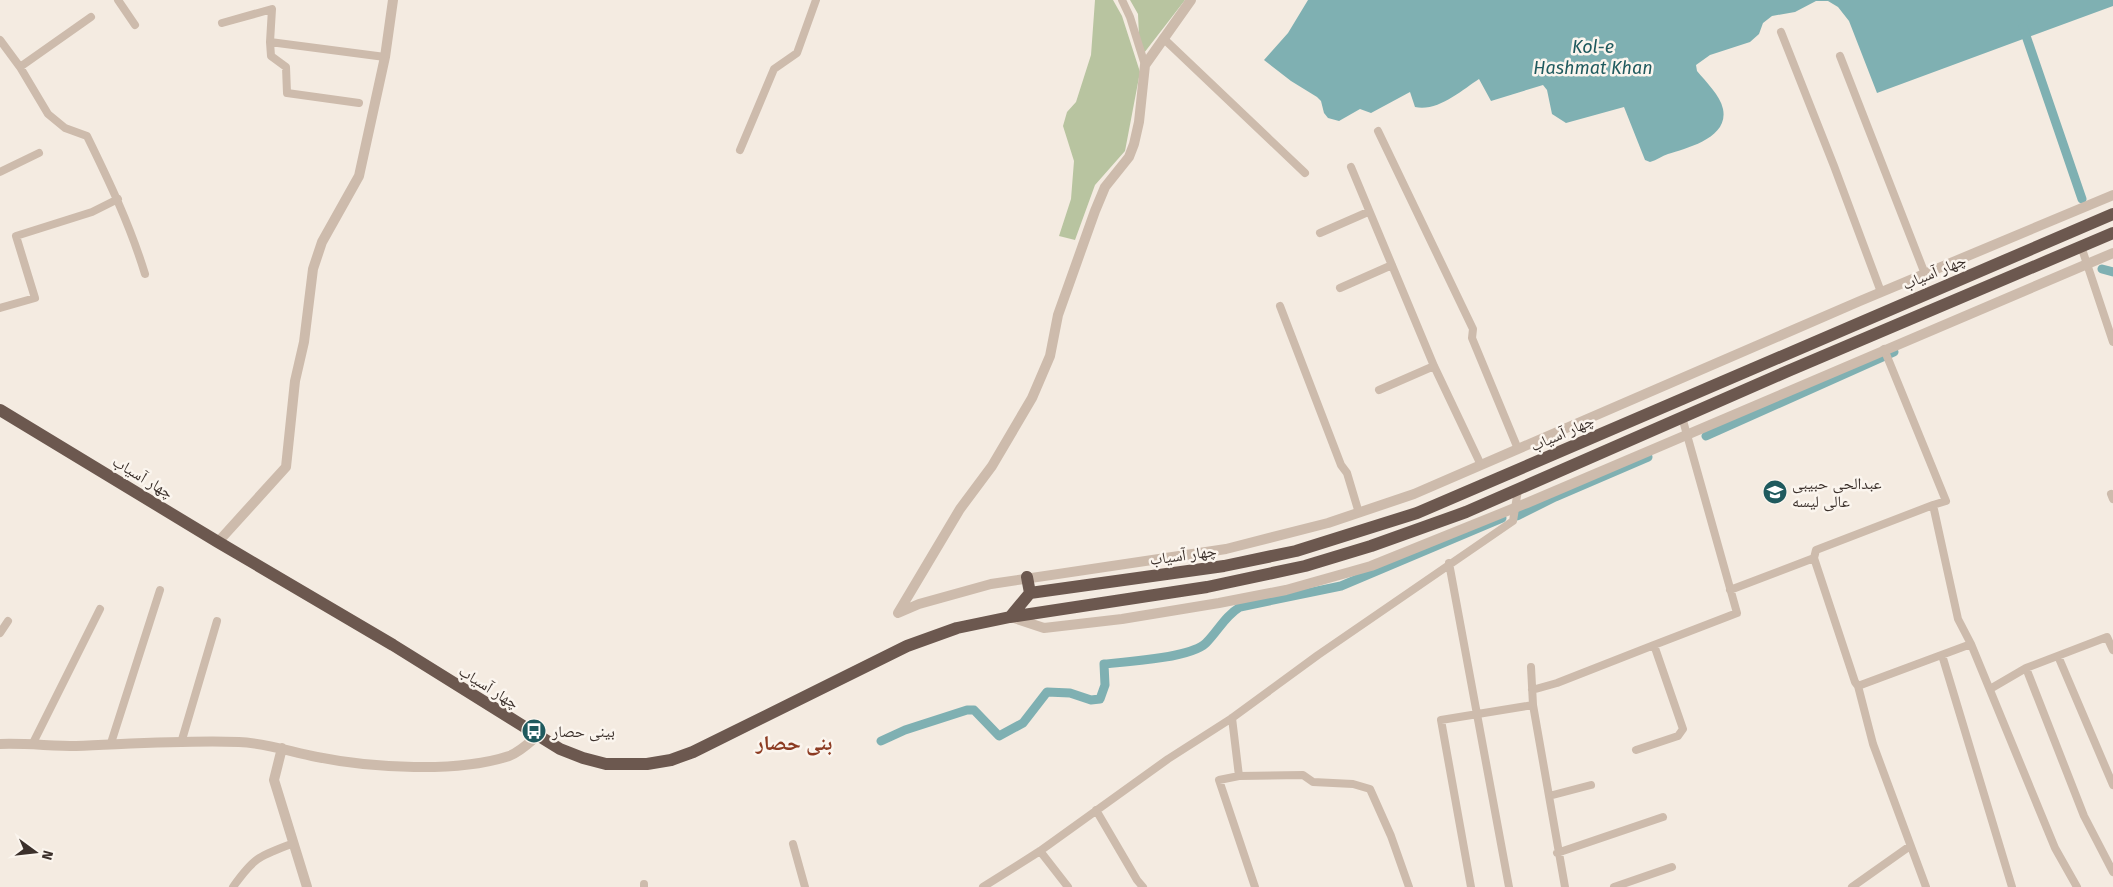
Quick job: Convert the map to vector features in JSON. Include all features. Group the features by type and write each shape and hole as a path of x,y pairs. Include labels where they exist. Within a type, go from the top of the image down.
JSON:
{"highway":[{"name":"چهار آسیاب","path":"1030,593 1224,566 1296,551 1416,513 2113,214"},
{"name":"چهار آسیاب","path":"0,410 393,645 537,736 583,758 606,764 647,764 671,760 719,739 906,646 958,628 1010,617 1207,588 1305,566 1371,546 1466,512 1682,417 2113,233"},
{"path":"1010,617 1030,593 1027,577"}],"street":[{"path":"118,0 136,25"},
{"path":"218,542 286,467 294,381 304,342 313,269 322,242 359,176 385,56 393,0"},
{"path":"740,150 774,68 797,53 816,0"},
{"path":"1122,0 1130,17 1144,65 1139,122 1134,144 1129,157 1105,187 1095,211 1061,308 1050,356 1032,398 992,466 960,509 898,613 919,604 991,584 1027,577 1226,549 1328,523 1359,513 1414,494 1881,292 2113,195"},
{"path":"1144,65 1192,0"},
{"path":"222,23 272,9 271,56 286,67 287,93 359,103"},
{"path":"20,67 91,17"},
{"path":"1781,32 1881,292"},
{"path":"1163,38 1305,173"},
{"path":"0,40 20,67 48,114 66,128 87,136 118,199 135,241 145,274"},
{"path":"270,42 385,56"},
{"path":"1840,56 1925,274"},
{"path":"1378,131 1473,329 1472,338 1518,449"},
{"path":"0,172 39,153"},
{"path":"1351,167 1368,212 1434,366 1481,465"},
{"path":"0,308 35,298 16,236 92,212 118,199"},
{"path":"1320,233 1368,212"},
{"path":"2081,246 2113,342"},
{"path":"1010,617 1044,628 1141,616 1286,590 1372,566 1515,508 1688,434 1886,354 2113,253"},
{"path":"1340,288 1392,265"},
{"path":"1280,306 1341,465 1347,473 1359,513"},
{"path":"1886,354 1946,501 1816,550 1814,558 1855,682 1858,686 1873,744 1924,886"},
{"path":"1378,390 1434,366"},
{"path":"1532,690 1557,683 1738,613 1682,417"},
{"path":"983,887 1232,718 1449,563 1513,521 1518,490"},
{"path":"1933,505 1958,619 1971,644 2055,848 2077,887"},
{"path":"1730,590 1814,558"},
{"path":"1449,563 1509,887"},
{"path":"111,743 160,590"},
{"path":"33,743 100,609"},
{"path":"0,633 8,621"},
{"path":"181,744 217,622"},
{"path":"1990,689 2026,668 2107,637 2113,650"},
{"path":"1858,686 1971,644"},
{"path":"1636,750 1678,736 1682,730 1654,645"},
{"path":"1942,655 2012,887"},
{"path":"2058,656 2113,785"},
{"path":"1531,667 1533,705 1557,853 1565,887"},
{"path":"2026,668 2084,816 2113,872"},
{"path":"1471,887 1441,720 1533,705"},
{"path":"1232,718 1239,776"},
{"path":"0,744 33,743 74,746 111,743 181,744 240,742 282,748 318,757 388,766 456,765 488,761 511,755 537,736"},
{"path":"282,748 274,780 308,887"},
{"path":"1255,887 1219,780 1239,776 1303,775 1313,782 1353,784 1370,788 1410,887"},
{"path":"1549,796 1591,785"},
{"path":"1096,810 1143,887"},
{"path":"1557,853 1663,817"},
{"path":"233,887 248,866 260,857 294,843"},
{"path":"793,844 805,887"},
{"path":"1852,887 1910,846"},
{"path":"1040,850 1068,887"},
{"path":"1614,887 1672,867"}],"green space":[{"path":"1095,0 1113,0 1122,16 1140,72 1125,151 1095,185 1075,240 1059,236 1071,199 1074,161 1063,126 1067,112 1076,102 1091,55"},
{"path":"1130,0 1185,0 1144,53 1139,37 1138,14"}],"water":[{"name":"Kol-e Hashmat Khan","path":"1308,0 2113,0 2113,6 1877,93 1849,21 1838,7 1828,1 1816,1 1795,12 1772,16 1763,23 1759,34 1750,42 1710,55 1696,65 1697,71 1719,99 1723,109 1723,119 1720,127 1705,140 1695,145 1650,162 1645,160 1624,107 1566,123 1552,114 1547,90 1543,85 1491,101 1479,79 1449,99 1432,106 1424,108 1415,107 1410,92 1371,113 1360,109 1339,121 1328,118 1324,113 1321,101 1317,97 1291,81 1264,60 1288,33"}],"waterway":[{"path":"2023,27 2082,199"},
{"path":"2102,269 2113,272"},
{"path":"1706,436 1894,352"},
{"path":"1517,516 1555,497 1648,457"},
{"path":"881,741 905,730 967,710 974,710 999,736 1023,723 1047,692 1070,693 1091,700 1100,699 1105,685 1104,664 1173,656 1198,648 1206,643 1226,619 1240,607 1341,586 1502,518"}],"place":[{"name":"عبدالحی حبیبی عالی لیسه","path":"1775,492"},
{"name":"بینی حصار","path":"534,731"}],"district":[{"name":"بنی حصار","path":"794,743"}]}
